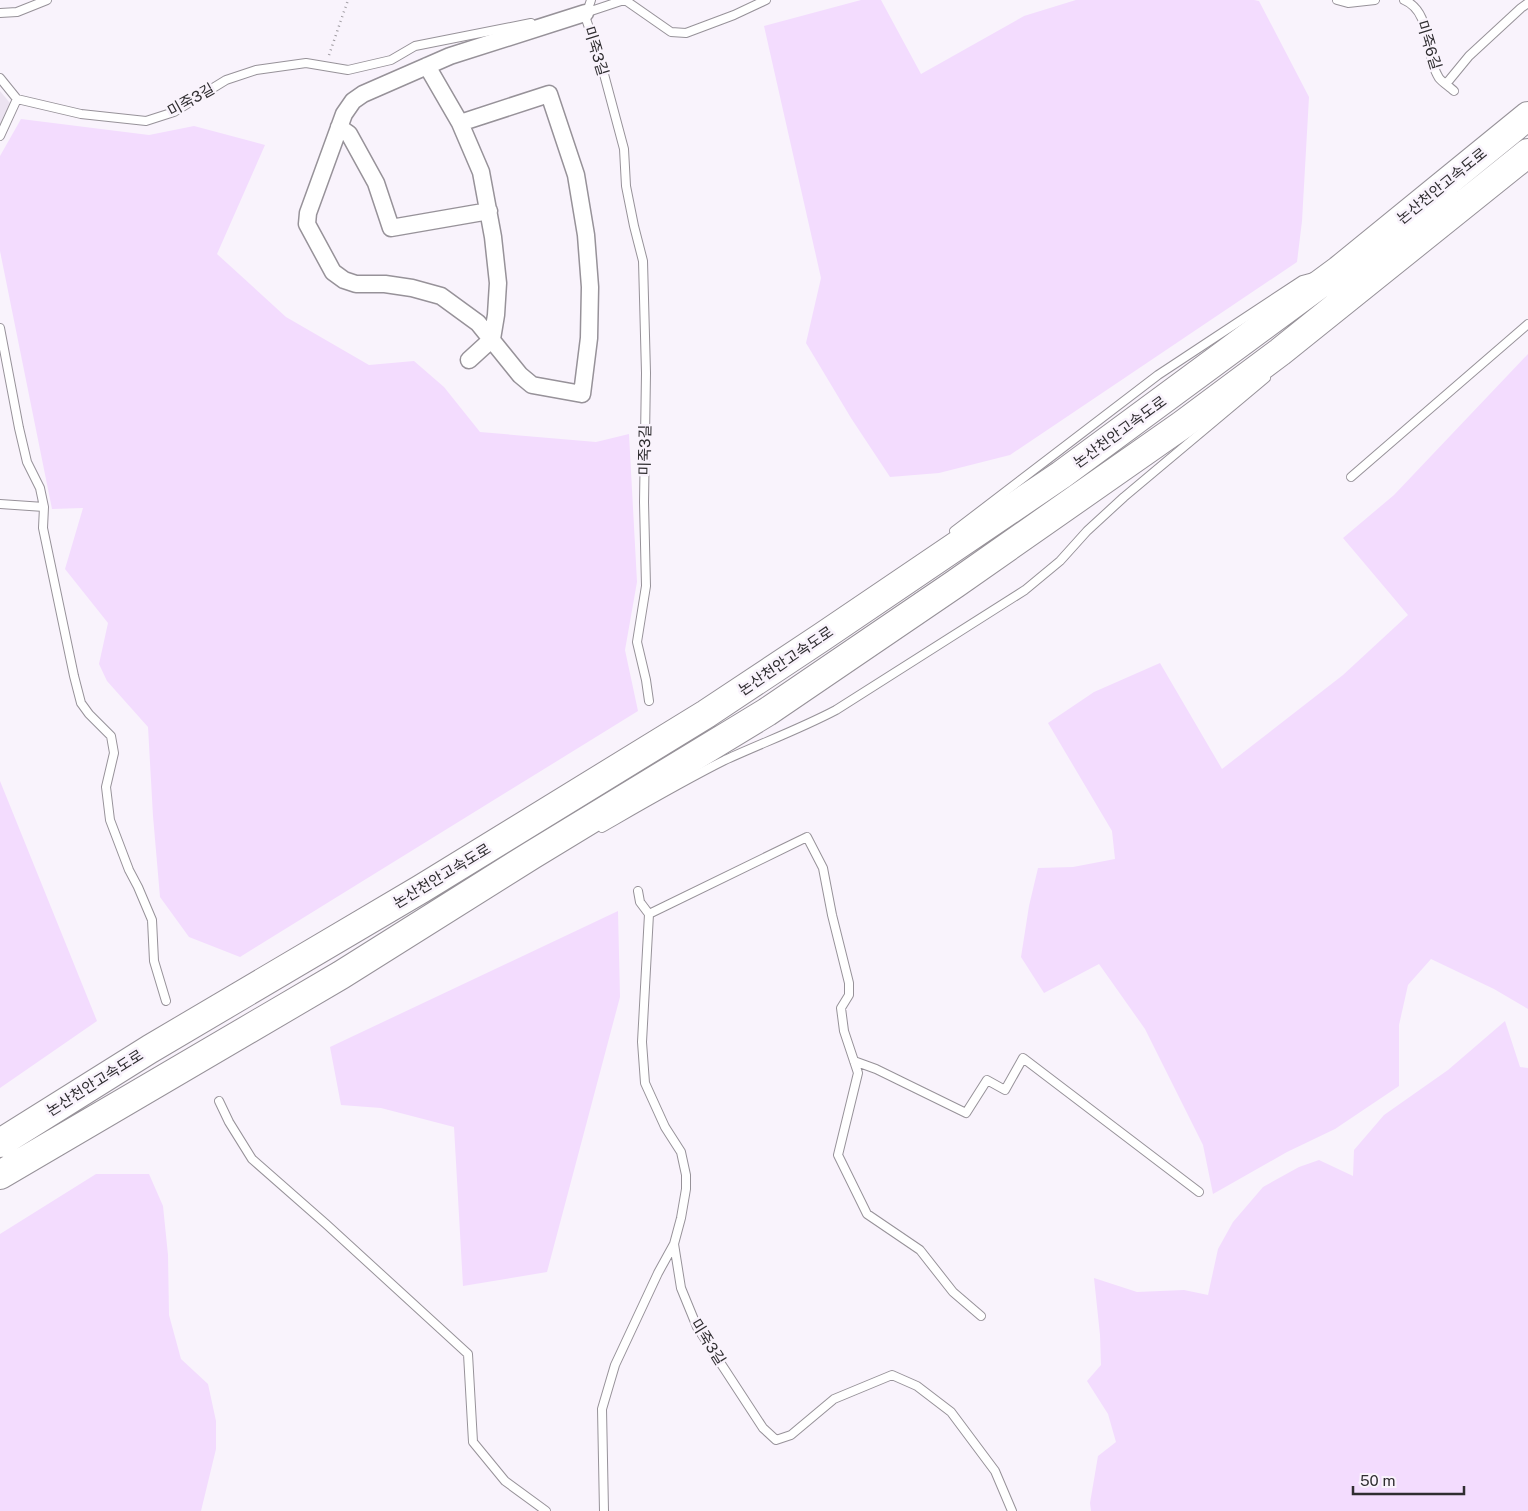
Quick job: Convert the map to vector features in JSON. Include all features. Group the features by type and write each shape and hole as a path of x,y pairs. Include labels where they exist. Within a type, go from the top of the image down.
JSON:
{"highway":[{"name":"논산천안고속도로","path":"0,1142 150,1048 421,889 706,714 829,628 1061,475 1339,270 1528,116"},
{"name":"논산천안고속도로","path":"0,1175 540,855 767,712 1166,437 1280,352 1528,153"}],"street":[{"path":"460,123 549,94 576,175 586,235 590,287 589,338 582,394 532,385 520,374 478,323 441,296 412,288 384,284 356,284 344,280 333,272 307,224 308,212 339,127 344,114 353,101 363,94 450,56 587,8"},
{"path":"426,66 460,123 481,172 489,211 498,283 496,315 492,339 469,360"},
{"path":"339,127 350,134 376,183 391,228 489,211"}],"lane":[{"path":"0,13 17,12 47,0"},
{"path":"587,8 624,0 671,32 686,33 734,15 766,0"},
{"path":"1337,0 1348,3 1375,0"},
{"name":"미죽6길","path":"1404,0 1410,2 1421,16 1430,57 1440,78 1454,90"},
{"path":"1446,84 1469,56 1528,3"},
{"name":"미죽3길","path":"17,100 82,114 146,121 174,112 226,80 256,70 306,63 348,70 391,60 415,46 587,8 624,149 626,186 643,261 646,373 644,502 646,586 637,642 649,701"},
{"path":"0,78 17,100 0,136"},
{"path":"947,537 1158,375 1302,280 1339,270"},
{"path":"1350,477 1528,324"},
{"path":"0,328 27,462 40,488 44,507 43,528 80,703 111,736 114,753 106,787 110,820 129,870 152,920 154,961 166,1001"},
{"path":"598,830 723,761 772,738 810,724 836,710 1025,590 1060,561 1087,531 1124,497 1266,379 1280,352"},
{"path":"0,504 44,507"},
{"path":"649,914 807,837 823,868 849,984 849,995 841,1008 844,1031 858,1073 838,1154 868,1214 920,1250 953,1292 981,1316"},
{"name":"미죽3길","path":"638,892 640,902 649,914 642,1042 645,1083 665,1127 682,1152 686,1175 686,1189 682,1218 674,1244 681,1288 697,1327 763,1428 776,1440 791,1435 834,1399 892,1375 917,1386 951,1412 995,1471 1012,1511"},
{"path":"854,1061 876,1069 966,1113 987,1080 1005,1090 1023,1058 1199,1192"},
{"path":"219,1101 229,1122 252,1159 468,1354 474,1442 505,1481 546,1511"},
{"path":"604,1511 602,1409 616,1365 658,1273 674,1244"}],"path":[{"path":"324,66 348,0"}],"shaded area":[{"path":"861,0 881,0 921,74 1024,16 1076,0 1259,1 1309,97 1302,221 1297,262 1010,455 939,473 890,477 851,418 806,343 821,278 764,26"},
{"path":"0,91 10,103 0,124"},
{"path":"21,119 149,135 194,126 265,145 217,254 286,317 369,365 414,361 444,387 480,432 596,442 629,434 637,582 625,650 638,711 240,957 189,937 160,897 148,727 107,681 99,664 108,623 65,569 83,508 52,509 0,251 0,156"},
{"path":"1528,354 1528,1009 1494,989 1431,959 1408,985 1399,1025 1399,1086 1335,1129 1287,1152 1213,1194 1203,1145 1145,1029 1099,964 1044,993 1021,957 1029,906 1038,868 1073,867 1115,859 1112,831 1048,723 1094,692 1160,663 1222,769 1343,675 1408,615 1343,538 1394,495"},
{"path":"0,781 97,1021 0,1088"},
{"path":"618,911 620,997 547,1272 463,1286 454,1127 381,1108 341,1105 330,1047"},
{"path":"1505,1021 1520,1067 1528,1068 1528,1511 1091,1511 1090,1503 1098,1456 1116,1442 1108,1414 1087,1381 1101,1365 1094,1278 1137,1292 1184,1290 1208,1295 1218,1249 1233,1222 1263,1187 1299,1167 1319,1160 1353,1176 1354,1150 1384,1115 1448,1070"},
{"path":"96,1174 149,1174 163,1206 168,1255 169,1315 181,1359 208,1384 216,1421 216,1449 201,1511 0,1511 0,1234"}]}
